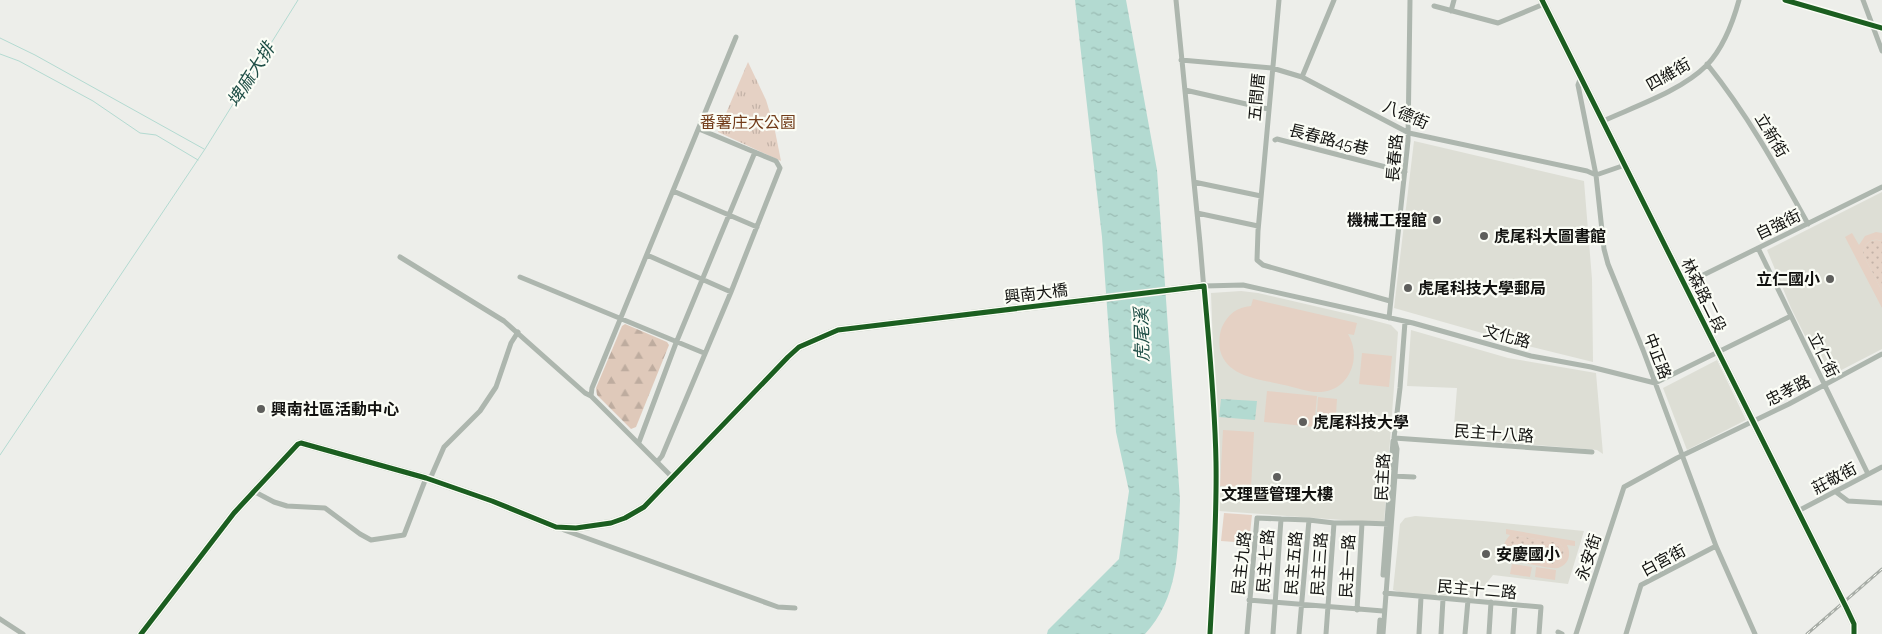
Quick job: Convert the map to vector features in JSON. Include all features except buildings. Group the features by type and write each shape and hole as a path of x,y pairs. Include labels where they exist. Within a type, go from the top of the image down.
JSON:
{"street":[{"path":"1176,0 1215,420 1216,527 1210,634"},
{"name":"五間厝","path":"1261,196 1278,0"},
{"path":"1302,77 1334,0"},
{"name":"長春路","path":"1389,318 1409,133 1410,0"},
{"path":"1451,11 1454,0"},
{"name":"四維街","path":"1603,121 1672,89 1690,79 1707,64 1727,35 1739,0"},
{"path":"1785,0 1882,28"},
{"path":"1863,0 1882,51"},
{"path":"1434,6 1498,23 1543,2"},
{"name":"林森路二段","path":"1543,2 1843,600 1854,624 1854,634"},
{"path":"591,396 592,388 736,37"},
{"name":"八德街","path":"1181,60 1272,68 1302,77 1409,133 1587,171 1596,175"},
{"name":"立新街","path":"1707,64 1739,105 1765,145 1808,224"},
{"name":"中正路","path":"1581,77 1578,85 1596,175 1604,249 1608,264 1683,455 1716,546 1756,634"},
{"path":"1185,90 1268,109"},
{"path":"657,462 662,456 731,292 780,168 776,161 699,129"},
{"name":"長春路45巷","path":"1275,140 1405,172"},
{"path":"639,442 676,343 755,152"},
{"path":"1596,175 1625,164"},
{"path":"1194,182 1261,196 1258,226 1258,260 1263,265 1390,301"},
{"name":"自強街","path":"1685,284 1882,187"},
{"path":"673,191 757,226"},
{"path":"1197,213 1258,226"},
{"name":"立仁街","path":"1758,248 1868,474"},
{"path":"647,255 731,292"},
{"path":"400,257 504,321 518,332 591,396 672,477"},
{"path":"520,277 704,353"},
{"name":"文化路","path":"1204,286 1243,285 1389,318 1531,356 1598,368 1655,383"},
{"name":"興南大橋","path":"556,527 576,528 611,523 625,518 644,507 799,348 838,330 1204,286"},
{"path":"1655,383 1791,316"},
{"name":"民主路","path":"1383,634 1382,611 1397,449 1394,438 1405,322"},
{"path":"253,491 274,502 287,506 325,508 371,540 404,535 428,478 444,447 480,411 496,387 511,343 518,332"},
{"name":"忠孝路","path":"1624,487 1882,354"},
{"name":"民主十八路","path":"1394,438 1592,452"},
{"path":"141,634 217,534 253,491 301,443 428,478 556,527 778,607 795,608"},
{"name":"莊敬街","path":"1798,511 1882,467"},
{"path":"1393,476 1414,477"},
{"name":"永安街","path":"1576,634 1624,487"},
{"path":"1836,492 1848,501 1882,503"},
{"name":"民主九路","path":"1247,634 1258,518 1281,519"},
{"name":"民主七路","path":"1273,634 1281,519 1309,520"},
{"name":"民主五路","path":"1299,634 1309,520 1334,523"},
{"name":"民主三路","path":"1326,634 1334,523 1362,523"},
{"name":"民主一路","path":"1357,610 1362,523 1389,524"},
{"path":"1379,634 1389,524"},
{"name":"白宮街","path":"1626,634 1641,585 1716,546"},
{"name":"民主十二路","path":"1385,593 1541,607 1539,634"},
{"path":"1419,634 1421,597"},
{"path":"1442,634 1443,599"},
{"path":"1250,600 1382,611"},
{"path":"1465,634 1468,600"},
{"path":"1489,634 1491,602"},
{"path":"1513,634 1516,605"},
{"path":"0,619 23,634"}],"shaded area":[{"path":"1414,141 1584,181 1592,279 1593,362 1528,346 1394,308"},
{"name":"立仁國小","path":"1882,192 1882,349 1826,378 1791,308 1767,250"},
{"name":"虎尾科技大學","path":"1241,291 1258,293 1353,315 1391,325 1398,332 1384,523 1219,511 1211,293"},
{"name":"虎尾科技大學","path":"1411,330 1508,358 1596,373 1603,454 1597,450 1453,438 1457,388 1407,386"},
{"path":"1717,360 1746,420 1687,450 1663,388"},
{"name":"安慶國小","path":"1415,516 1584,531 1568,584 1493,575 1475,598 1409,595 1393,590 1400,524 1405,518"}],"green space":[{"name":"番薯庄大公園","path":"748,62 766,100 774,126 781,161 718,132"},
{"path":"1876,232 1882,233 1882,241 1872,240 1869,242 1863,250 1863,254 1882,291 1882,308 1845,237 1852,233 1859,245 1865,236"},
{"path":"1877,240 1882,241 1882,291 1863,254 1867,244"},
{"path":"1253,299 1357,323 1354,335 1348,334 1354,352 1351,371 1346,379 1331,390 1312,392 1255,379 1237,372 1230,366 1220,350 1221,330 1224,322 1230,315 1241,308 1251,306"},
{"path":"625,324 667,342 669,345 636,427 631,429 597,395 596,388 622,326"},
{"path":"1362,353 1392,356 1389,387 1359,384"},
{"path":"1267,391 1317,396 1314,427 1264,422"},
{"path":"1318,397 1337,399 1335,429 1316,427"},
{"path":"1223,430 1254,432 1251,488 1220,486"},
{"path":"1224,513 1252,515 1249,543 1221,541"},
{"path":"1506,529 1575,541 1575,546 1567,545 1569,556 1564,565 1558,568 1546,567 1521,562 1509,557 1503,549 1510,535 1506,534","holes":["1518,536 1559,543 1564,549 1563,558 1558,563 1553,564 1515,557 1511,553 1509,546 1513,538"]},
{"path":"1518,536 1559,543 1564,549 1563,558 1558,563 1553,564 1515,557 1511,554 1509,546 1513,538"},
{"path":"1512,564 1532,567 1530,577 1510,574"},
{"path":"1536,567 1556,570 1555,580 1535,577"}],"water":[{"name":"虎尾溪","path":"1075,0 1126,0 1157,170 1180,500 1179,536 1171,588 1165,604 1145,634 1047,634 1048,630 1119,559 1129,491 1116,432 1102,237"},
{"path":"1221,399 1257,401 1255,420 1219,417"}],"waterway":[{"name":"埤麻大排","path":"0,455 205,149 298,0"},
{"path":"0,38 35,55 204,149"},
{"path":"0,54 19,61 93,101 140,133 156,135 198,160"}],"railway":[{"path":"1807,634 1882,569"}],"cycle path":[{"path":"1542,0 1846,607 1854,624 1854,634"},
{"path":"1785,0 1882,28"},
{"path":"141,634 234,513 301,443 426,478 492,501 556,527 576,528 611,523 625,518 644,507 799,347 838,330 1204,286 1216,462 1210,634"}],"place":[{"name":"機械工程館","path":"1437,220"},
{"name":"虎尾科大圖書館","path":"1484,236"},
{"name":"立仁國小","path":"1830,279"},
{"name":"虎尾科技大學郵局","path":"1408,288"},
{"name":"興南社區活動中心","path":"261,409"},
{"name":"虎尾科技大學","path":"1303,422"},
{"name":"文理暨管理大樓","path":"1277,477"},
{"name":"安慶國小","path":"1486,554"}]}
